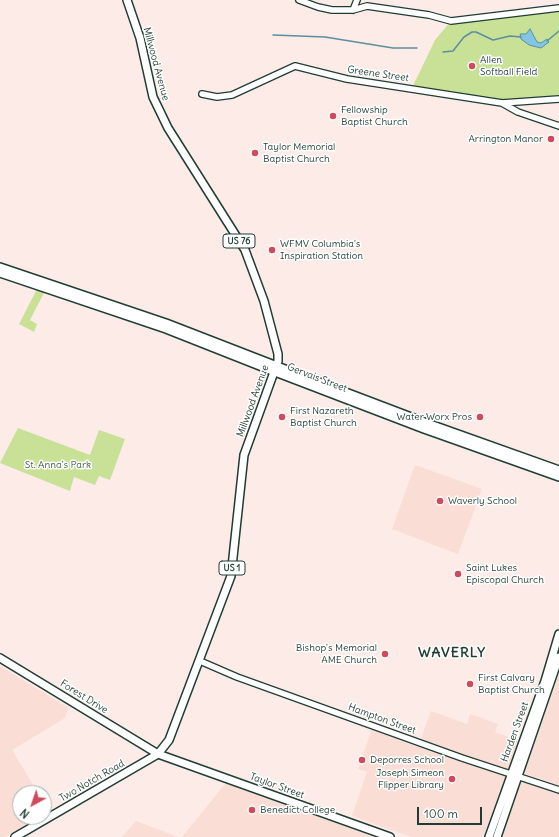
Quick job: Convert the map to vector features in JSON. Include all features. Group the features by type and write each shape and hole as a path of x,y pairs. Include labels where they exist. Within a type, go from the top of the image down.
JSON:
{"main road":[{"name":"Millwood Avenue","path":"127,0 140,38 147,75 158,109 245,250 257,278 278,354 276,369 244,455 231,576 169,740 158,754"},
{"name":"Gervais Street","path":"0,267 166,323 417,427 559,477"},
{"name":"Gervais Street","path":"0,273 166,330 559,470"},
{"name":"Harden Street","path":"497,837 514,776 559,634"},
{"name":"Harden Street","path":"489,837 559,657"},
{"name":"Forest Drive","path":"0,658 158,754"},
{"name":"Two Notch Road","path":"15,837 158,754"},
{"name":"Taylor Street","path":"158,754 390,837"}],"street":[{"path":"299,0 332,10 353,10 368,6 429,15 451,21 559,8"},
{"path":"353,10 357,0"},
{"name":"Greene Street","path":"202,94 217,97 232,95 295,66 347,79 502,103 559,99"},
{"path":"502,103 518,112 559,126"},
{"name":"Hampton Street","path":"200,661 237,677 514,776 559,790"}],"shaded area":[{"name":"Waverly School","path":"415,465 482,489 458,554 392,529"},
{"path":"0,666 68,709 65,718 12,750 33,785 12,785 12,825 26,825 4,837 0,837"},
{"path":"559,674 559,786 524,773"},
{"path":"431,711 467,724 470,714 498,724 495,732 519,741 483,837 411,837 352,816 367,772 358,769 372,729 418,747"},
{"path":"521,781 559,794 559,837 502,837"},
{"name":"Benedict College","path":"226,783 374,837 182,837"},
{"path":"136,821 178,837 122,837"}],"green space":[{"path":"559,8 559,99 502,103 412,88 435,40 451,21"},
{"path":"37,289 45,291 30,320 37,324 34,332 19,324"},
{"name":"St. Anna's Park","path":"18,428 90,455 99,430 125,439 110,480 99,476 95,485 74,477 70,491 0,463"}],"water":[{"path":"530,29 537,42 541,43 547,39 549,42 541,48 529,45 521,39 520,34 526,34"}],"waterway":[{"path":"547,41 559,31"},
{"path":"443,52 453,51 464,37 472,32 476,32 493,40 510,36 521,37"},
{"path":"273,35 325,37 393,48 417,48"}],"place":[{"name":"Allen Softball Field","path":"472,66"},
{"name":"Fellowship Baptist Church","path":"333,116"},
{"name":"Arrington Manor","path":"551,139"},
{"name":"Taylor Memorial Baptist Church","path":"255,153"},
{"name":"WFMV Columbia's Inspiration Station","path":"272,250"},
{"name":"First Nazareth Baptist Church","path":"282,417"},
{"name":"Water Worx Pros","path":"480,417"},
{"name":"Waverly School","path":"440,501"},
{"name":"Saint Lukes Episcopal Church","path":"458,574"},
{"name":"Bishop's Memorial AME Church","path":"385,654"},
{"name":"First Calvary Baptist Church","path":"470,684"},
{"name":"Deporres School","path":"362,760"},
{"name":"Joseph Simeon Flipper Library","path":"452,779"},
{"name":"Benedict College","path":"252,810"}],"district":[{"name":"WAVERLY","path":"452,653"}]}
